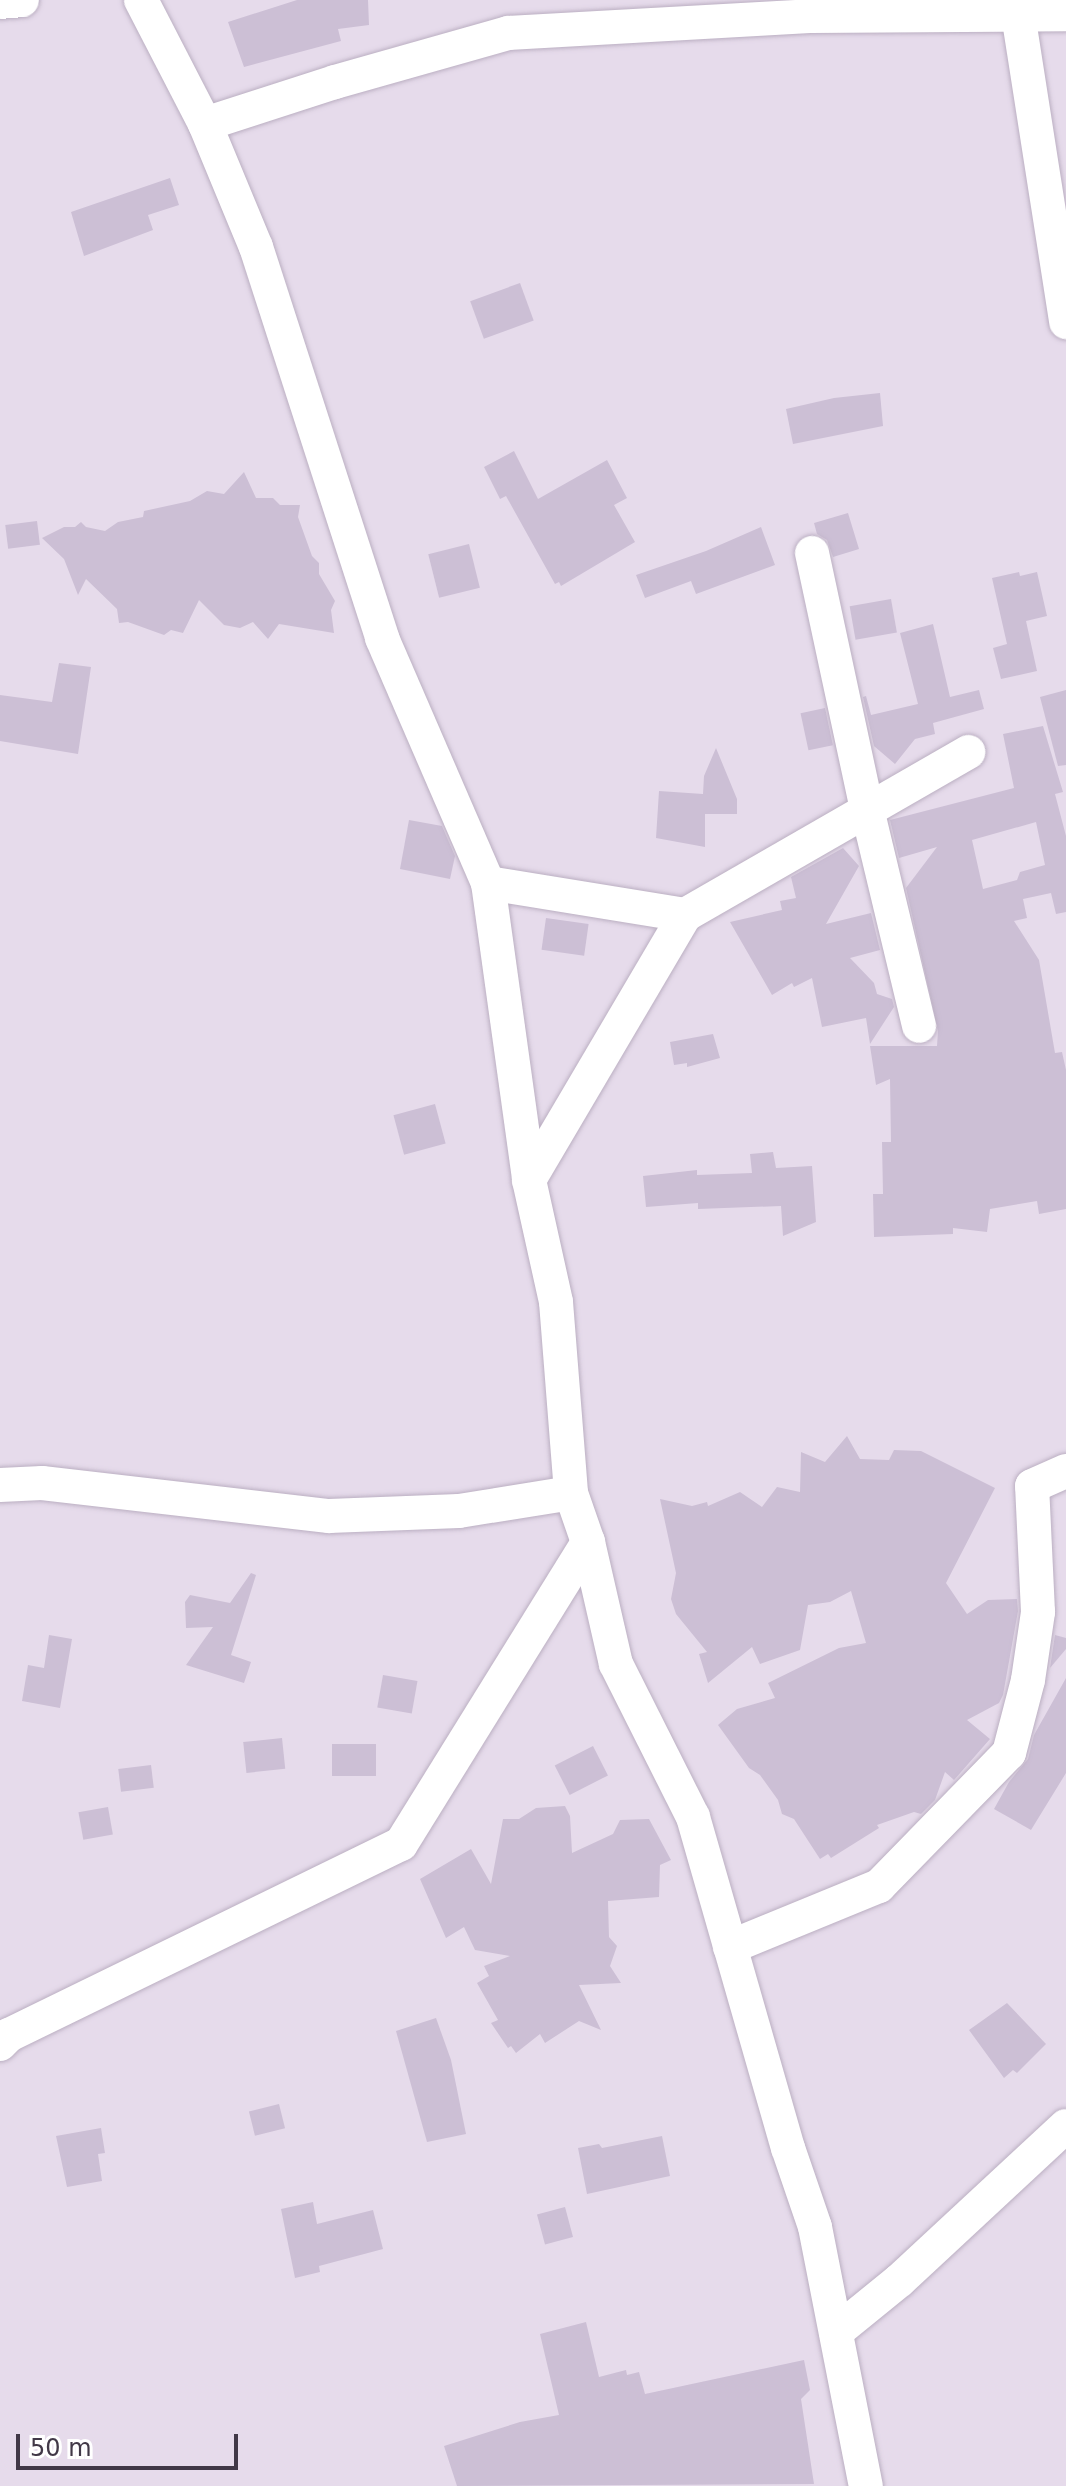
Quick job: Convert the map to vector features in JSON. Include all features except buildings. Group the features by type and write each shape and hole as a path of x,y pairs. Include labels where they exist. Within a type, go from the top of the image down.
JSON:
{"street":[{"path":"0,2 22,0"},
{"path":"141,0 205,124 256,247 382,638 488,883 529,1180 556,1302 571,1493 588,1542 616,1664 693,1817 788,2148 815,2227 866,2486"},
{"path":"1018,14 1066,322"},
{"path":"205,124 335,82 508,33 810,16 1066,14"},
{"path":"812,553 867,809 919,1026"},
{"path":"529,1180 685,915 969,752"},
{"path":"488,883 685,915"},
{"path":"730,1947 879,1886 1009,1753 1028,1680 1038,1612 1032,1486 1066,1471"},
{"path":"0,1485 42,1483 329,1516 459,1511 571,1493"},
{"path":"0,2044 9,2035 401,1844 588,1542"},
{"path":"836,2332 900,2280 1066,2126"}],"shaded area":[{"path":"0,0 1066,0 1066,2486 0,2486"}]}
